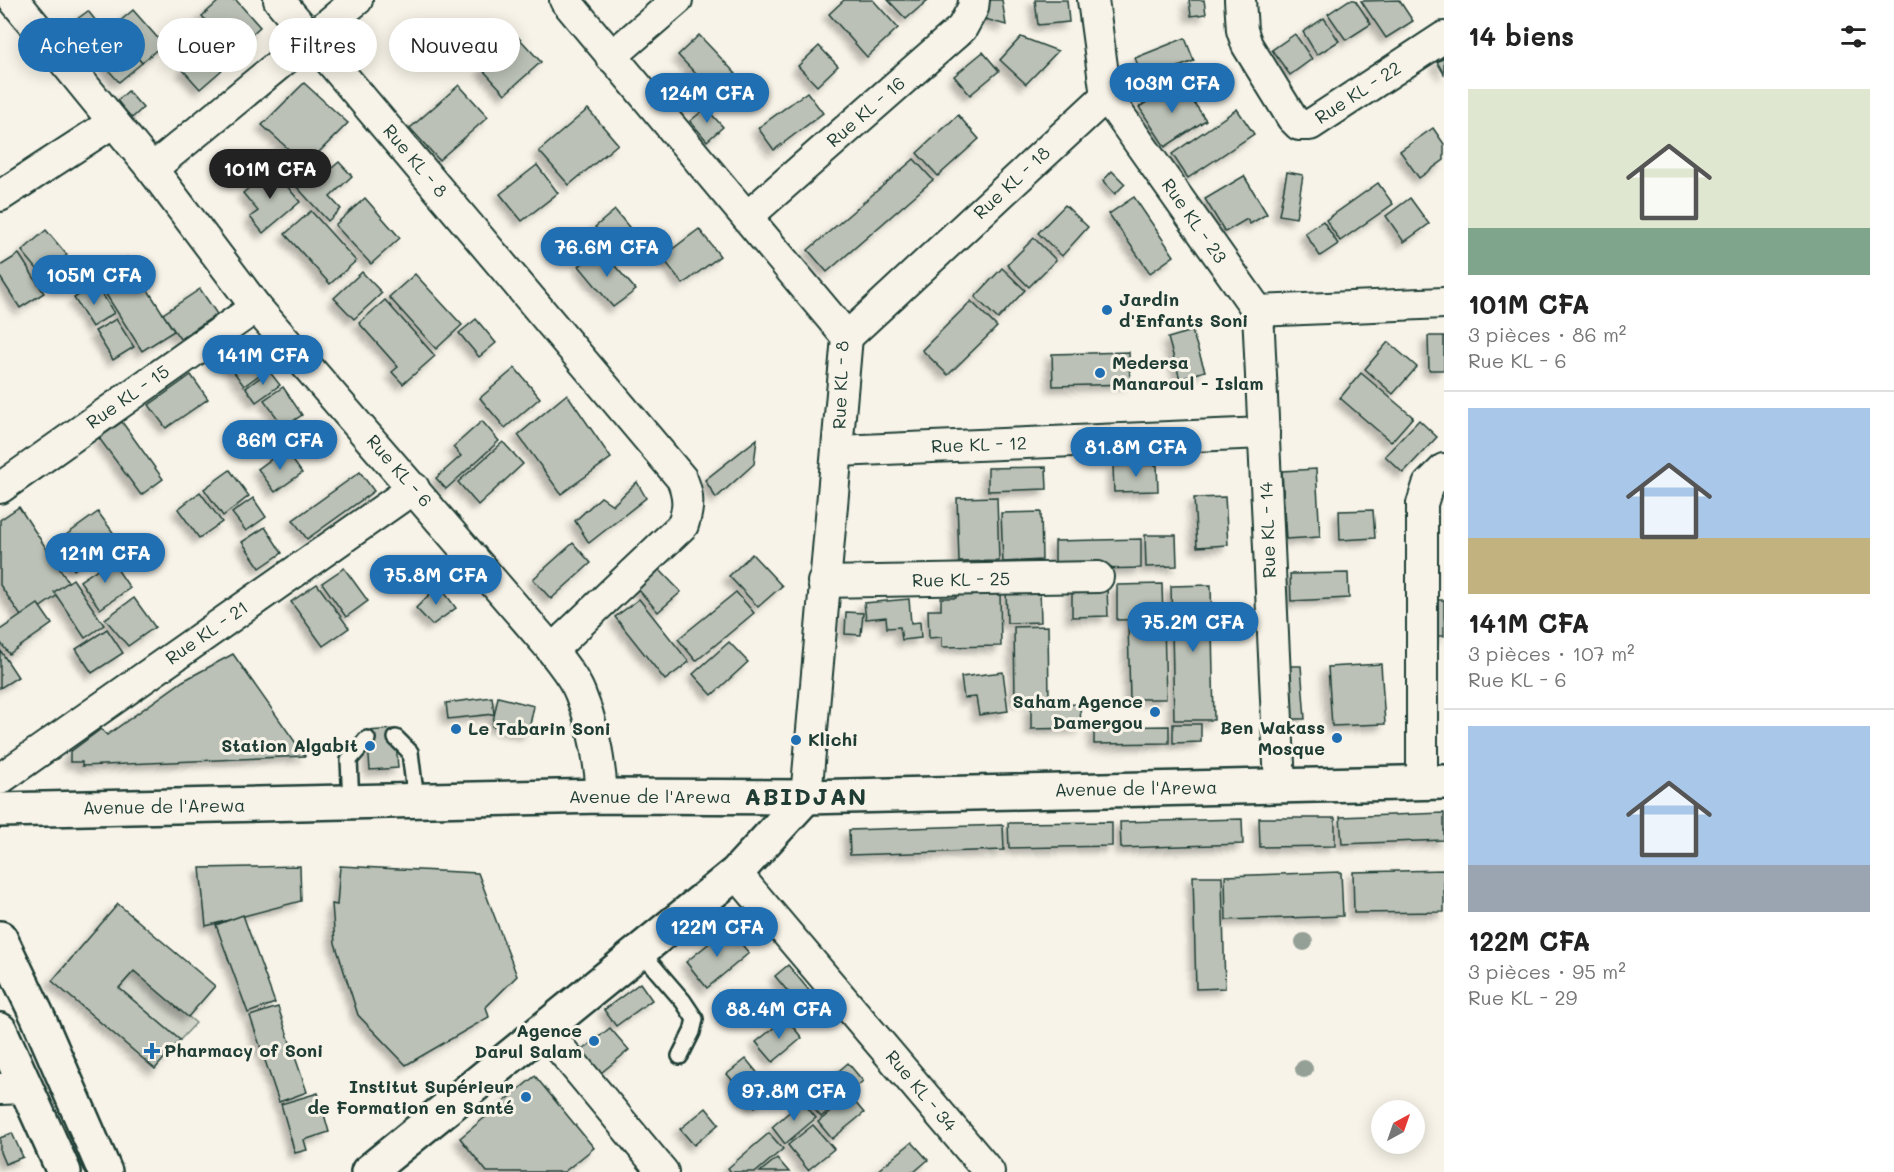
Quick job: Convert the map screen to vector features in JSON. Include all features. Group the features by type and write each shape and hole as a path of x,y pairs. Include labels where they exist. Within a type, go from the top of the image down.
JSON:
{"street":[{"name":"Rue KL - 6","path":"14,0 112,123 152,169 256,307 552,650 579,691 593,730 600,761 602,796"},
{"name":"Rue KL - 8","path":"279,0 294,18"},
{"path":"334,18 357,0"},
{"name":"Rue KL - 8","path":"565,0 847,337 838,451 823,582 806,797"},
{"path":"611,57 678,0"},
{"name":"Rue KL - 16","path":"747,217 962,28 973,8 974,0"},
{"path":"1093,0 1106,96"},
{"name":"Rue KL - 22","path":"1240,0 1242,30 1247,45 1292,118 1299,124 1310,125 1444,37"},
{"path":"152,169 269,71"},
{"name":"Rue KL - 8","path":"340,72 682,479 687,493 688,508 683,525 552,650"},
{"name":"Rue KL - 23","path":"1106,96 1258,311"},
{"name":"Rue KL - 18","path":"847,337 1106,96"},
{"path":"0,196 112,123"},
{"path":"1258,311 1444,303"},
{"name":"Rue KL - 15","path":"0,488 256,307"},
{"name":"Rue KL - 14","path":"1258,311 1280,785"},
{"name":"Rue KL - 12","path":"838,451 1264,433"},
{"path":"1433,782 1422,504 1428,485 1444,469"},
{"name":"Rue KL - 21","path":"0,779 414,488"},
{"name":"Rue KL - 25","path":"823,582 1098,577"},
{"name":"Avenue de l'Arewa","path":"0,810 602,796 806,797 1433,782"},
{"path":"368,1172 736,873 806,797"},
{"name":"Rue KL - 34","path":"736,873 989,1172"},
{"path":"0,938 37,1015 105,1172"},
{"path":"544,1029 663,1172"},
{"path":"0,1030 13,1088 64,1172"}],"lane":[{"path":"396,738 410,752 416,801"},
{"path":"351,802 349,760 367,739"},
{"path":"640,951 683,1001 695,1019 692,1032 680,1056"}],"shaded area":[{"path":"134,971 196,1023 180,1040 119,988"}],"building":[{"path":"220,0 236,0 252,18 204,18 202,16"},
{"path":"844,0 873,0 898,28 867,57 829,14"},
{"path":"888,0 928,0 906,19"},
{"path":"984,0 1002,0 1006,25 985,19"},
{"path":"1035,0 1067,0 1069,22 1038,25"},
{"path":"1189,0 1204,0 1206,14 1191,16"},
{"path":"1349,0 1355,0 1371,24 1346,40 1328,14"},
{"path":"1399,0 1413,21 1386,38 1361,1"},
{"path":"133,10 140,18 124,18"},
{"path":"88,11 94,18 78,18"},
{"path":"1324,18 1339,41 1317,55 1303,32"},
{"path":"145,24 157,37 157,49 145,60"},
{"path":"1295,34 1312,59 1290,75 1272,50"},
{"path":"699,35 736,74 715,94 678,55"},
{"path":"1021,37 1058,51 1026,84 1000,60"},
{"path":"1185,38 1194,61 1144,80 1135,58"},
{"path":"520,39 541,62 505,94 485,72 520,72"},
{"path":"819,46 838,66 817,86 798,66"},
{"path":"983,52 999,71 970,95 954,76"},
{"path":"1444,58 1444,74 1437,62"},
{"path":"110,72 131,72 119,82"},
{"path":"185,72 220,72 200,89"},
{"path":"1179,81 1206,120 1165,147 1139,107"},
{"path":"304,83 348,123 306,165 262,125"},
{"path":"459,85 488,117 439,160 410,128"},
{"path":"128,91 143,108 132,118 117,101"},
{"path":"807,92 823,113 774,150 758,128"},
{"path":"706,108 723,127 707,141 690,121"},
{"path":"588,109 618,144 569,185 539,151"},
{"path":"1237,109 1254,134 1188,178 1172,154"},
{"path":"958,115 979,139 938,176 917,153"},
{"path":"1433,128 1444,144 1444,160 1419,178 1400,151"},
{"path":"914,159 933,180 827,272 808,250"},
{"path":"339,162 352,176 330,197 341,209 328,221 295,185 305,176 312,185"},
{"path":"537,165 558,193 522,221 500,194"},
{"path":"272,168 300,202 263,233 250,217 258,211 243,193"},
{"path":"1112,171 1125,184 1115,194 1103,181"},
{"path":"1287,172 1303,175 1296,218 1279,215"},
{"path":"1244,176 1267,214 1250,224 1247,219 1225,232 1205,199"},
{"path":"1378,183 1393,204 1340,241 1326,220"},
{"path":"1134,197 1174,256 1150,273 1109,214"},
{"path":"365,198 400,238 371,264 335,225"},
{"path":"1410,198 1429,224 1404,242 1386,216"},
{"path":"1065,205 1088,227 1062,256 1038,233"},
{"path":"615,210 641,242 622,258 595,227"},
{"path":"311,211 356,261 330,284 285,234"},
{"path":"1323,221 1338,244 1320,256 1305,233"},
{"path":"699,229 720,256 683,284 662,257"},
{"path":"46,230 67,255 42,275 22,251"},
{"path":"1034,238 1056,260 1029,287 1007,265"},
{"path":"601,250 636,290 613,307 579,266"},
{"path":"19,254 44,293 20,308 0,277 0,266"},
{"path":"127,257 174,331 142,351 95,277"},
{"path":"1002,268 1025,290 998,319 975,297"},
{"path":"362,272 382,293 354,319 334,298"},
{"path":"415,274 462,325 436,349 389,297"},
{"path":"96,284 114,313 92,327 74,298"},
{"path":"200,289 217,314 180,339 163,314"},
{"path":"385,300 435,356 403,384 392,372 398,367 359,323"},
{"path":"971,301 997,327 948,375 922,350"},
{"path":"116,319 134,347 113,360 95,331"},
{"path":"476,319 496,343 479,357 459,333"},
{"path":"1192,331 1205,371 1180,379 1168,338"},
{"path":"1428,336 1444,336 1444,370 1429,370"},
{"path":"245,341 266,370 244,386 223,357"},
{"path":"1388,342 1417,367 1393,394 1365,369"},
{"path":"1129,352 1130,384 1053,386 1052,354"},
{"path":"515,368 540,398 505,428 480,398"},
{"path":"269,371 280,385 256,402 246,388"},
{"path":"1361,373 1413,417 1391,442 1340,398"},
{"path":"191,375 208,399 166,428 149,405"},
{"path":"283,387 302,415 284,427 264,400"},
{"path":"567,394 611,458 561,494 518,435"},
{"path":"1419,420 1437,437 1403,473 1385,456"},
{"path":"482,421 499,441 446,489 436,478 461,456 453,447"},
{"path":"122,422 163,479 141,495 99,438"},
{"path":"757,439 754,464 716,498 705,480"},
{"path":"503,442 523,464 478,505 458,482"},
{"path":"285,449 302,473 275,492 258,469"},
{"path":"1157,465 1158,491 1114,492 1113,466"},
{"path":"1046,467 1047,489 988,491 988,468"},
{"path":"1316,469 1320,537 1286,539 1282,471"},
{"path":"230,470 249,496 223,516 204,489"},
{"path":"360,472 374,491 307,539 293,520"},
{"path":"637,482 646,498 589,543 575,521 601,497 613,505"},
{"path":"200,492 222,522 199,538 178,509"},
{"path":"997,497 999,561 959,562 957,498"},
{"path":"1225,497 1228,545 1197,547 1194,498"},
{"path":"253,498 266,517 246,531 232,513"},
{"path":"19,507 71,586 23,619 0,585 0,520"},
{"path":"1373,510 1375,538 1340,540 1339,511"},
{"path":"98,512 118,539 74,570 55,543"},
{"path":"1041,512 1042,560 1003,562 1001,513"},
{"path":"265,527 282,553 260,568 242,542"},
{"path":"1145,535 1176,535 1177,566 1146,567"},
{"path":"1141,539 1141,568 1055,570 1055,541"},
{"path":"573,543 591,563 551,599 533,579"},
{"path":"752,554 782,586 758,607 729,576"},
{"path":"111,560 130,588 100,609 80,581"},
{"path":"344,568 368,601 346,617 322,583"},
{"path":"658,568 681,592 658,612 637,588"},
{"path":"1348,573 1349,598 1291,601 1290,574"},
{"path":"73,579 104,625 85,638 54,592"},
{"path":"317,584 349,628 323,646 291,602"},
{"path":"1162,584 1163,619 1117,620 1117,585"},
{"path":"439,585 456,608 432,625 416,608"},
{"path":"1211,585 1214,720 1174,720 1171,586"},
{"path":"1072,586 1107,586 1108,616 1072,617"},
{"path":"1006,589 1040,589 1041,622 1007,623"},
{"path":"956,590 1000,590 1001,646 942,647 942,637 929,638 928,610 941,610 941,598 956,598"},
{"path":"736,592 754,613 696,661 678,639"},
{"path":"134,598 155,627 128,646 105,619"},
{"path":"639,599 689,662 665,680 615,617"},
{"path":"909,599 911,623 920,622 921,638 902,640 900,627 887,628 886,617 866,619 864,603"},
{"path":"1431,600 1444,600 1444,636 1431,636"},
{"path":"38,604 52,624 9,654 0,642 0,630"},
{"path":"846,612 863,613 861,635 845,634"},
{"path":"1164,623 1166,699 1130,699 1128,624"},
{"path":"1048,626 1049,699 1015,700 1014,627"},
{"path":"107,629 123,653 92,673 76,649"},
{"path":"729,642 748,662 712,695 693,674"},
{"path":"0,650 18,677 0,688"},
{"path":"233,654 305,756 82,766 82,762 70,762 70,752 101,729 107,735 183,681"},
{"path":"1381,664 1385,724 1332,726 1328,667"},
{"path":"1290,666 1301,666 1305,719 1292,719"},
{"path":"1003,672 1008,711 979,715 976,697 964,698 961,677"},
{"path":"492,697 494,714 448,719 446,703"},
{"path":"498,697 534,706 528,734 492,726"},
{"path":"1080,704 1081,728 1031,729 1031,706"},
{"path":"1173,724 1201,724 1201,742 1173,743"},
{"path":"1169,726 1169,743 1094,744 1094,727"},
{"path":"395,729 398,768 370,770 367,731"},
{"path":"1444,813 1444,840 1342,844 1340,817"},
{"path":"1259,818 1335,818 1335,846 1260,847"},
{"path":"1242,819 1243,844 1121,848 1120,822"},
{"path":"1112,822 1112,846 1009,848 1008,823"},
{"path":"1003,825 1004,850 850,855 849,830"},
{"path":"300,866 301,901 206,926 200,868"},
{"path":"340,866 478,873 517,976 486,1007 489,1017 406,1065 358,1015 335,943 332,904 337,905"},
{"path":"1444,870 1444,912 1354,913 1353,872"},
{"path":"1341,872 1343,916 1226,920 1225,876"},
{"path":"1193,876 1222,876 1225,988 1196,989"},
{"path":"118,904 215,986 188,1017 134,971 119,988 180,1040 155,1069 52,981"},
{"path":"243,915 275,1003 248,1013 216,925"},
{"path":"728,928 749,953 707,988 686,962"},
{"path":"788,965 812,994 799,1005 775,976"},
{"path":"640,983 652,1000 616,1026 604,1010"},
{"path":"278,1007 307,1092 279,1102 250,1016"},
{"path":"786,1018 802,1038 773,1062 756,1042"},
{"path":"610,1028 629,1050 596,1077 577,1054"},
{"path":"746,1059 773,1092 755,1107 727,1074"},
{"path":"848,1063 863,1081 842,1099 827,1081"},
{"path":"535,1076 594,1148 564,1172 487,1172 460,1138"},
{"path":"824,1084 839,1102 821,1117 806,1099"},
{"path":"318,1093 329,1132 304,1140 307,1150 295,1153 281,1104"},
{"path":"850,1096 864,1113 832,1139 818,1122"},
{"path":"802,1101 816,1118 785,1144 772,1127"},
{"path":"706,1108 719,1124 694,1145 680,1129"},
{"path":"813,1125 834,1149 808,1170 788,1145"},
{"path":"12,1133 23,1157 5,1164 0,1152 0,1138"},
{"path":"769,1133 783,1149 756,1172 731,1172 728,1168"},
{"path":"912,1142 928,1160 914,1172 876,1172"},
{"path":"777,1158 789,1172 760,1172"}],"place":[{"name":"Jardin d'Enfants Soni","path":"1107,310"},
{"name":"Medersa Manaroul - Islam","path":"1100,373"},
{"name":"Saham Agence Damergou","path":"1155,712"},
{"name":"Le Tabarin Soni","path":"456,729"},
{"name":"Ben Wakass Mosque","path":"1337,738"},
{"name":"Klichi","path":"796,740"},
{"name":"Station Algabit","path":"370,746"},
{"name":"Agence Darul Salam","path":"594,1041"},
{"name":"Pharmacy of Soni","path":"152,1051"},
{"name":"Institut Supérieur de Formation en Santé","path":"526,1097"}],"district":[{"name":"ABIDJAN","path":"806,797"}]}
